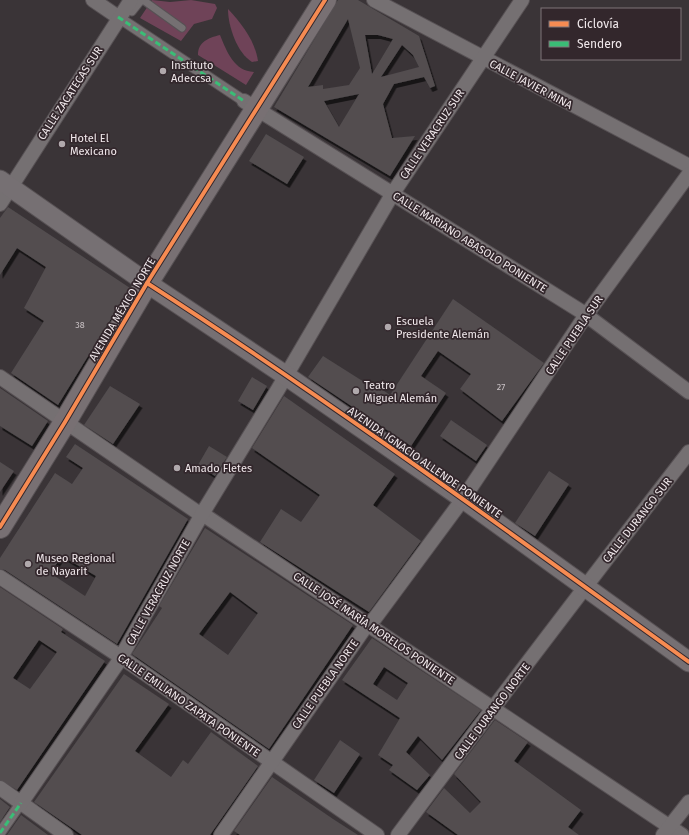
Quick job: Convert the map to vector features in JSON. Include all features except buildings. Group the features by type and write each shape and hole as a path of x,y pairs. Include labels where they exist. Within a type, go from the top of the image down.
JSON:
{"main road":[{"name":"AVENIDA MÉXICO NORTE","path":"0,527 65,422 253,104 325,0"},
{"name":"AVENIDA IGNACIO ALLENDE PONIENTE","path":"5,183 463,499 689,662"}],"street":[{"path":"93,0 124,9 253,104"},
{"name":"CALLE JAVIER MINA","path":"374,0 689,166"},
{"name":"CALLE VERACRUZ SUR","path":"285,375 393,193 522,0"},
{"name":"CALLE ZACATECAS SUR","path":"0,204 5,183 124,9"},
{"name":"CALLE MARIANO ABASOLO PONIENTE","path":"253,104 586,315 689,392"},
{"name":"CALLE PUEBLA SUR","path":"463,499 586,315 689,174"},
{"name":"CALLE VERACRUZ NORTE","path":"21,803 121,657 202,514 285,375"},
{"name":"CALLE JOSÉ MARÍA MORELOS PONIENTE","path":"0,377 202,514 493,707 667,831 682,835"},
{"name":"CALLE DURANGO SUR","path":"586,588 689,452"},
{"name":"CALLE PUEBLA NORTE","path":"220,835 368,623 375,618 463,499"},
{"name":"CALLE EMILIANO ZAPATA PONIENTE","path":"0,577 121,657 271,763 377,835"},
{"name":"CALLE DURANGO NORTE","path":"398,835 493,707 586,588"},
{"path":"0,788 66,835"},
{"path":"667,831 689,802"},
{"path":"0,833 21,803"}],"lane":[{"path":"124,9 132,12 140,2 144,0 182,28"}],"shaded area":[{"path":"152,0 170,2 191,0 215,4 217,8 212,19 194,24 181,41 140,18"},
{"path":"228,9 247,33 254,47 258,61 252,62 238,46 232,31 228,16"},
{"path":"220,35 232,60 241,68 254,72 246,85 198,55 198,51 204,41"}],"marked path":[{"path":"118,17 244,101"},
{"path":"0,833 21,803"}],"cycle path":[{"path":"0,527 65,422 147,283 325,0"},
{"path":"147,283 285,374 353,421 689,662"}],"place":[{"name":"Instituto Adeccsa","path":"163,71"},
{"name":"Hotel El Mexicano","path":"62,144"},
{"name":"Escuela Presidente Alemán","path":"388,327"},
{"name":"Teatro Miguel Alemán","path":"356,391"},
{"name":"Amado Fletes","path":"177,468"},
{"name":"Museo Regional de Nayarit","path":"28,564"}]}
